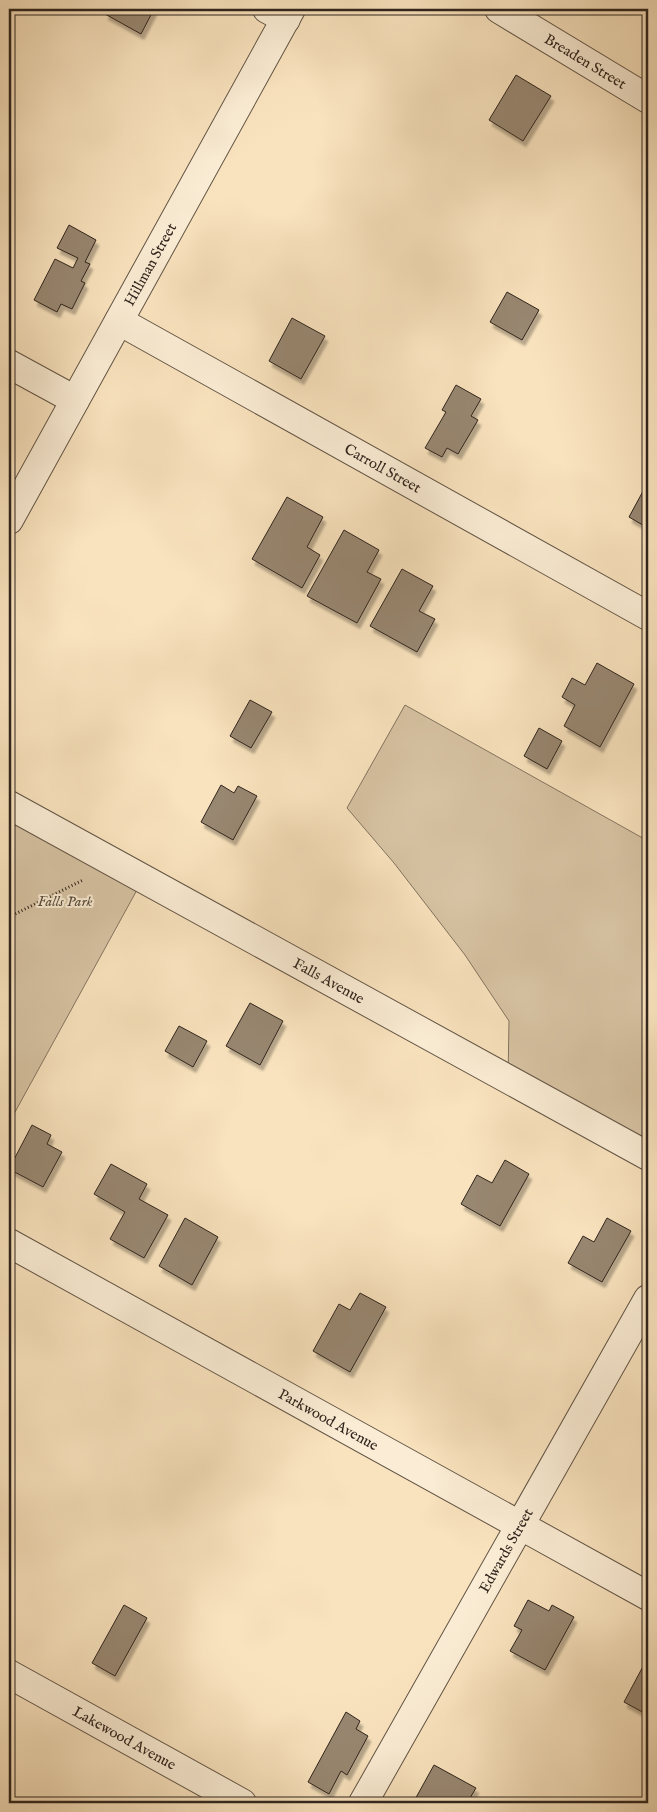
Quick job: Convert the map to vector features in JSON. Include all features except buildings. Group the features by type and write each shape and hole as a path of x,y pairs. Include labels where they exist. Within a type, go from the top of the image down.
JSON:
{"street":[{"name":"Breaden Street","path":"499,9 648,99"},
{"name":"Hillman Street","path":"9,520 119,321 281,12"},
{"name":"Carroll Street","path":"119,321 648,616"},
{"path":"9,364 75,400"},
{"name":"Falls Avenue","path":"9,805 648,1156"},
{"name":"Parkwood Avenue","path":"9,1244 648,1596"},
{"name":"Edwards Street","path":"364,1803 648,1299"},
{"name":"Lakewood Avenue","path":"9,1674 242,1803"}],"path":[{"path":"9,917 83,880"}],"green space":[{"path":"405,705 648,841 648,1156 508,1079 509,1021 465,955 394,863 347,808"},
{"name":"Falls Park","path":"9,805 143,879 9,1123"}]}
